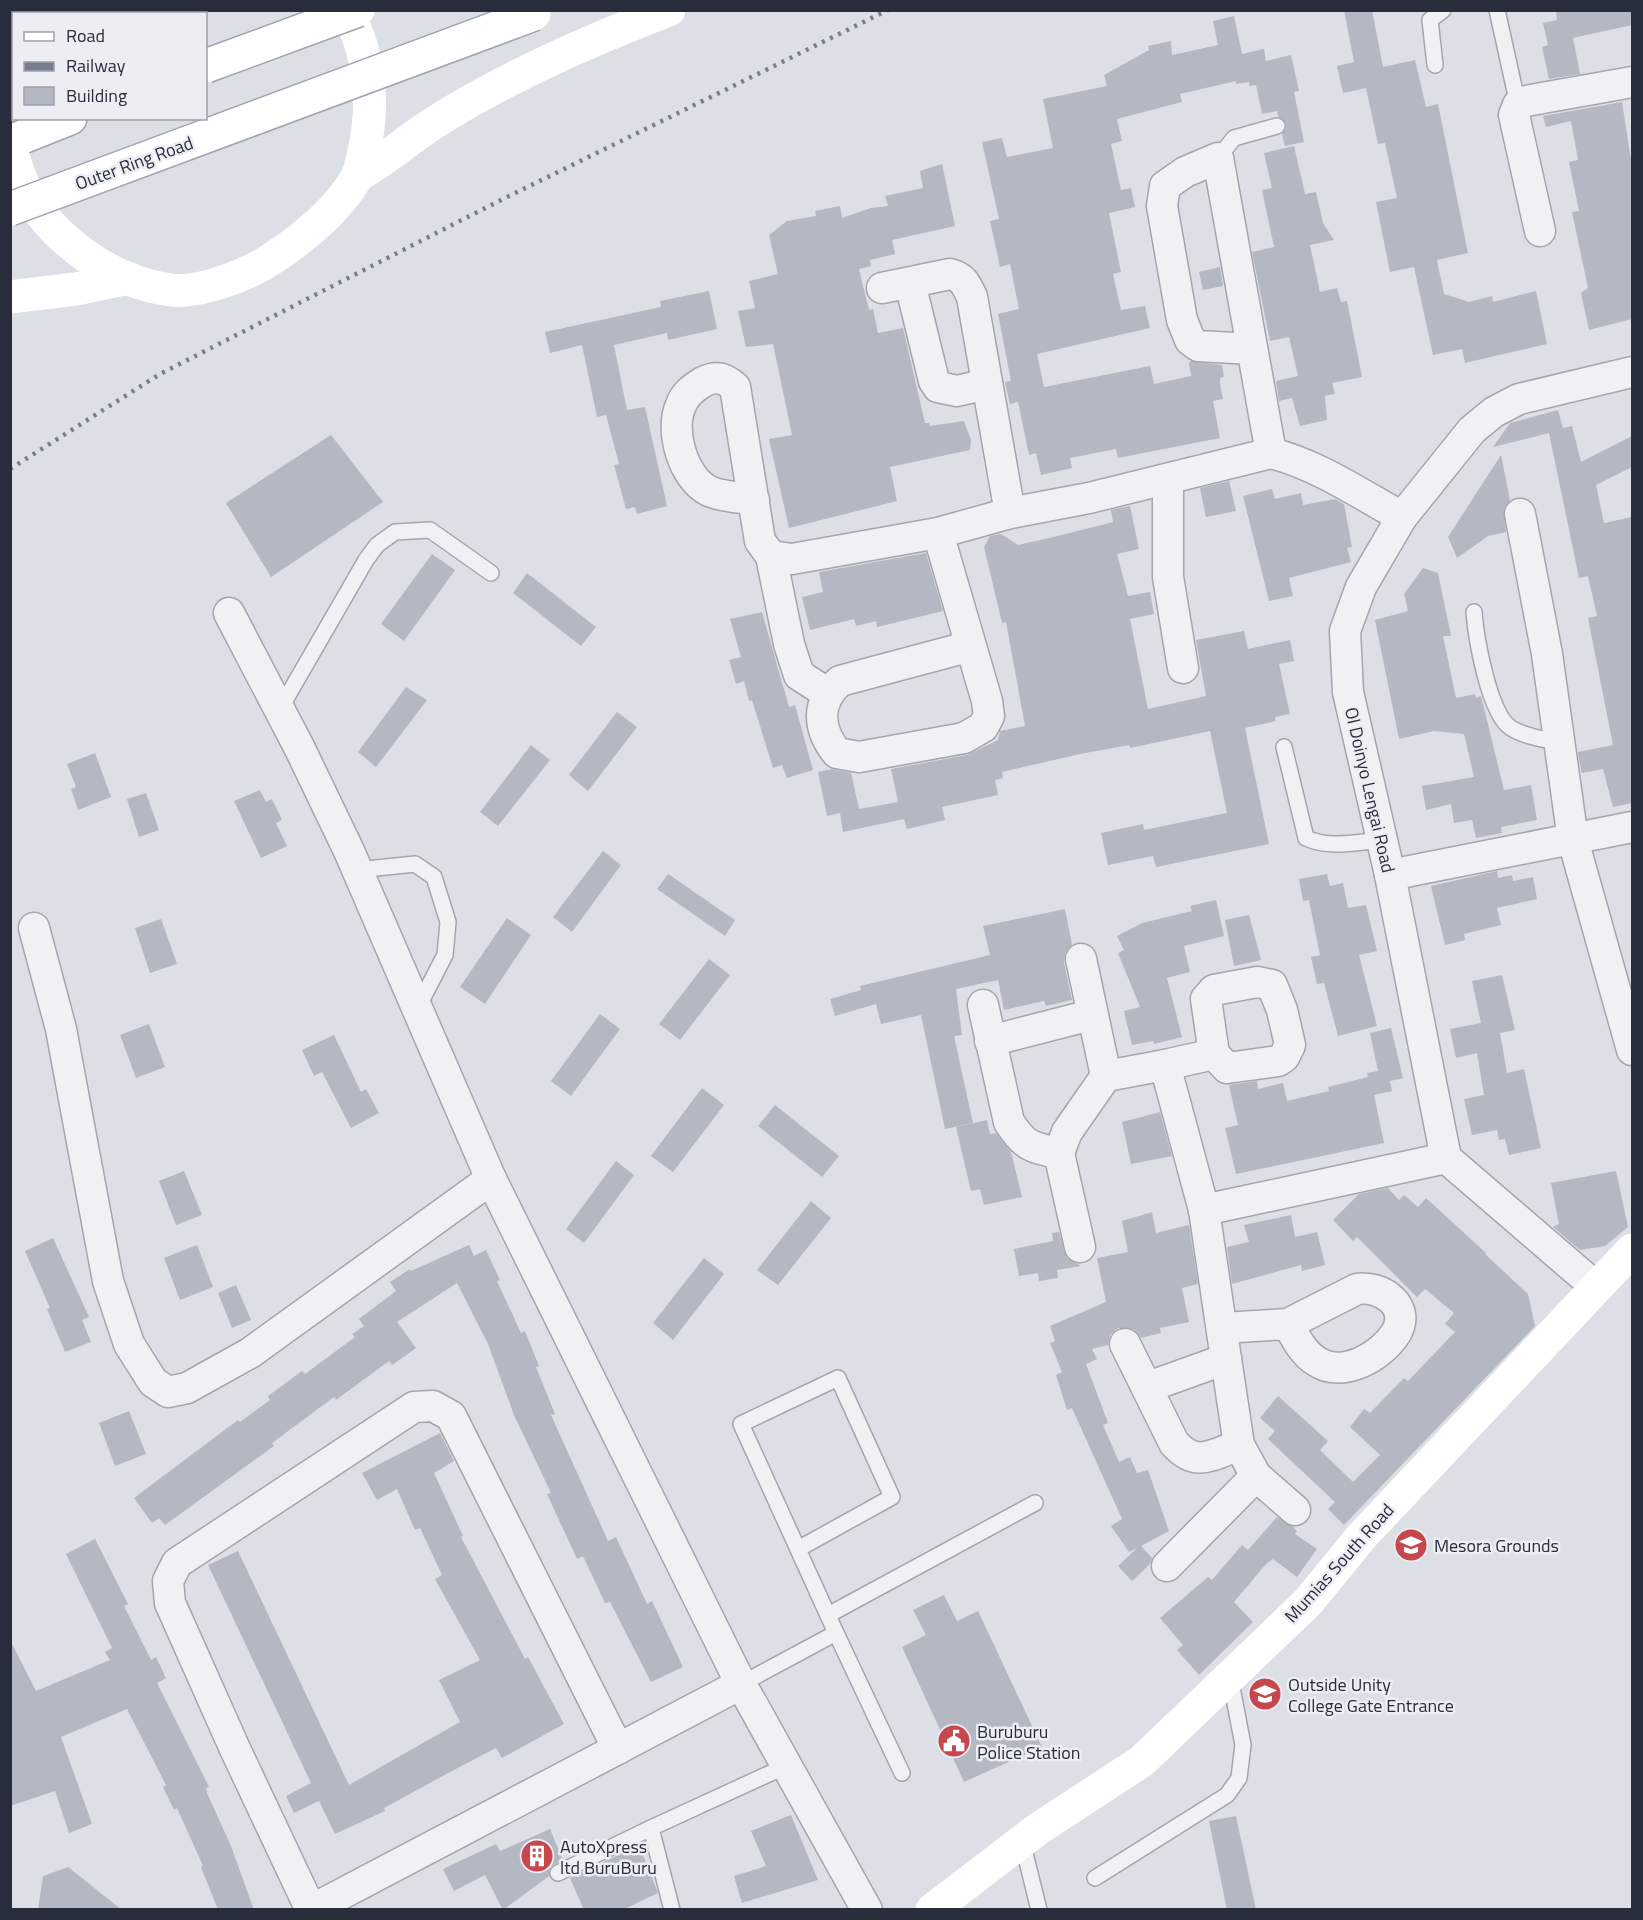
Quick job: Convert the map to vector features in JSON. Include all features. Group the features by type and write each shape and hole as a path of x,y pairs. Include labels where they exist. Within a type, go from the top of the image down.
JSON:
{"main road":[{"path":"10,148 24,186 51,226 86,257 128,278 172,291 216,284 256,270 324,219 357,176 371,121 368,65 346,10"},
{"path":"207,66 358,10"},
{"name":"Outer Ring Road","path":"10,209 545,10"},
{"path":"357,176 383,162 443,117 511,79 669,10"},
{"path":"10,142 65,120"},
{"path":"10,297 76,289 128,278"},
{"name":"Mumias South Road","path":"932,1910 1022,1841 1142,1761 1308,1602 1362,1536 1632,1250"}],"street":[{"path":"1540,231 1514,115 1518,105 1526,101 1632,86"},
{"path":"1252,349 1198,346 1190,340 1180,308 1162,206 1165,186 1185,172 1218,158 1271,453"},
{"path":"987,384 957,391 938,387 896,286 950,274 960,277 972,297 1010,513"},
{"name":"Ol Doinyo Lengai Road","path":"1446,1158 1390,875 1348,692 1345,631 1361,587 1402,517 1472,430 1494,412 1519,399 1632,372"},
{"path":"771,556 792,559 938,533 1010,513 1168,479 1271,453 1290,458 1318,471 1402,517"},
{"path":"1168,479 1168,577 1183,668"},
{"path":"754,500 760,541 771,556 789,644 799,675 827,693"},
{"path":"1520,513 1547,654 1573,840 1632,1050"},
{"path":"938,533 971,646 989,716 982,727 964,738 859,757 837,753 826,740 822,712 827,693 840,681 971,646"},
{"path":"229,613 280,709 357,870 491,1179 741,1684 867,1910"},
{"path":"1390,875 1632,828"},
{"path":"34,928 61,1029 108,1281 129,1344 153,1382 168,1392 187,1388 250,1353 491,1179"},
{"path":"1081,959 1091,1015 1106,1076"},
{"path":"983,1005 1009,1122 1020,1138 1034,1149 1059,1153"},
{"path":"990,1041 1091,1015"},
{"path":"1080,1247 1059,1153 1066,1132 1106,1076 1214,1054"},
{"path":"1165,1065 1204,1210 1239,1445 1256,1476 1295,1510"},
{"path":"1204,1210 1446,1158 1596,1287"},
{"path":"1222,1328 1288,1324"},
{"path":"1125,1344 1174,1443 1184,1454 1193,1458 1206,1457 1239,1445"},
{"path":"1148,1387 1226,1359"},
{"path":"618,1749 451,1416 433,1406 414,1407 177,1563 168,1581 170,1603 235,1749 311,1909 618,1749 741,1684"},
{"path":"1167,1566 1256,1476"}],"lane":[{"path":"1435,65 1430,20 1443,10"},
{"path":"1497,10 1518,105"},
{"path":"1218,158 1234,138 1277,126"},
{"path":"280,709 366,560 377,544 395,532 430,530 491,573"},
{"path":"1474,612 1476,641 1499,713 1509,727 1521,733 1560,743"},
{"path":"1284,747 1306,838 1316,843 1382,840"},
{"path":"357,870 415,864 434,877 448,922 445,956 417,1009"},
{"path":"798,1549 892,1497 838,1378 741,1424 836,1634 902,1773"},
{"path":"828,1615 1035,1503"},
{"path":"741,1684 836,1634"},
{"path":"1095,1878 1227,1794 1239,1778 1243,1745 1230,1677"},
{"path":"558,1874 786,1766"},
{"path":"651,1828 672,1910"},
{"path":"1022,1841 1040,1910"}],"building":[{"path":"1344,10 1372,10 1383,67 1415,60 1426,107 1438,104 1468,253 1437,260 1444,294 1469,302 1492,296 1493,302 1536,291 1547,344 1465,363 1462,349 1433,355 1414,267 1390,272 1376,202 1397,198 1385,143 1378,144 1366,88 1343,93 1337,66 1354,62"},
{"path":"1556,10 1632,10 1632,25 1573,38 1580,74 1549,79 1542,47 1548,45 1543,23 1557,20"},
{"path":"1234,16 1242,54 1264,49 1266,61 1291,55 1299,91 1294,92 1304,142 1285,146 1282,134 1286,129 1286,123 1278,116 1277,111 1262,114 1256,85 1250,86 1249,82 1236,84 1236,81 1180,94 1182,102 1117,119 1122,141 1111,144 1121,190 1131,188 1135,207 1109,213 1121,272 1113,274 1121,310 1145,306 1150,328 1037,354 1044,387 1150,366 1154,384 1191,376 1189,363 1191,361 1222,365 1224,377 1220,378 1220,384 1223,399 1213,401 1220,438 1118,458 1116,449 1070,458 1072,468 1041,475 1036,453 1029,455 1018,402 1010,404 1005,382 1011,381 998,314 1019,309 1010,264 1000,267 990,221 999,219 982,142 1002,138 1007,157 1053,148 1043,99 1107,86 1104,75 1149,50 1148,46 1171,41 1172,55 1218,45 1213,21"},
{"path":"1622,102 1632,166 1632,319 1589,330 1581,293 1588,288 1572,212 1579,211 1569,162 1578,160 1571,121 1546,127 1543,116"},
{"path":"1294,146 1305,194 1316,192 1323,223 1334,240 1310,245 1320,292 1337,288 1341,302 1347,301 1362,377 1332,383 1335,394 1325,396 1327,420 1300,426 1292,398 1279,401 1276,381 1298,376 1289,337 1270,341 1252,252 1274,247 1262,190 1272,188 1264,153"},
{"path":"942,164 955,226 892,240 895,254 870,260 871,266 859,269 869,310 873,309 878,333 903,328 925,423 929,423 930,426 964,421 971,440 970,450 890,467 897,501 789,528 769,439 792,435 773,344 746,347 738,311 755,308 749,281 778,274 769,235 787,221 816,216 815,211 840,206 842,218 871,208 888,206 885,196 923,188 920,171"},
{"path":"1220,267 1223,286 1203,290 1199,272"},
{"path":"709,291 717,329 668,340 667,333 614,345 627,410 645,407 667,506 637,514 635,507 626,509 614,465 619,464 606,415 597,417 582,345 550,353 545,332 661,307 660,301"},
{"path":"1558,410 1563,428 1572,426 1581,462 1632,436 1632,467 1596,485 1604,523 1632,517 1632,803 1613,807 1603,769 1582,773 1579,760 1578,752 1613,745 1588,618 1597,616 1588,576 1579,578 1549,433 1493,447 1510,423"},
{"path":"331,435 383,502 271,577 226,503"},
{"path":"1501,455 1510,500 1504,509 1506,532 1488,536 1457,558 1448,537"},
{"path":"1229,481 1236,511 1206,517 1200,488"},
{"path":"1272,489 1275,499 1301,493 1303,505 1335,499 1344,504 1352,547 1347,548 1351,562 1289,578 1293,596 1269,601 1243,496"},
{"path":"1130,506 1139,549 1117,554 1128,596 1150,592 1154,614 1130,619 1148,709 1206,696 1196,640 1244,631 1248,649 1290,640 1294,661 1279,664 1290,714 1275,717 1276,721 1245,728 1269,844 1156,867 1153,856 1108,865 1101,833 1143,824 1144,830 1227,813 1210,731 1130,748 1129,745 1080,754 1002,772 1003,778 995,780 998,795 942,807 945,820 907,829 904,819 843,832 840,813 827,816 818,772 832,769 851,773 859,809 898,802 891,769 967,755 998,740 1000,731 1025,726 1006,622 1002,623 984,547 990,536 1001,534 1018,545 1113,522 1111,510"},
{"path":"926,553 943,611 877,627 876,621 856,626 854,619 810,630 802,597 823,592 819,572"},
{"path":"432,554 455,570 404,641 381,624"},
{"path":"1423,568 1438,573 1451,636 1443,636 1456,698 1475,694 1476,698 1481,696 1504,790 1531,785 1537,820 1501,827 1502,833 1476,838 1472,820 1454,823 1451,804 1426,810 1422,786 1474,777 1464,734 1434,731 1399,739 1375,620 1408,611 1404,594"},
{"path":"527,573 596,627 581,646 513,593"},
{"path":"762,612 789,707 795,705 813,770 787,778 782,765 773,768 752,700 749,701 744,681 736,684 729,660 741,657 730,619"},
{"path":"406,687 427,700 376,767 358,752"},
{"path":"617,712 637,727 588,791 569,775"},
{"path":"531,745 550,760 498,826 480,812"},
{"path":"95,753 111,797 78,810 71,789 76,787 67,764"},
{"path":"260,790 266,802 272,799 282,820 276,823 287,846 261,858 234,801"},
{"path":"146,793 159,830 139,837 127,799"},
{"path":"603,851 621,865 572,932 553,917"},
{"path":"1497,871 1498,878 1512,875 1513,881 1533,877 1537,899 1497,908 1501,925 1464,934 1465,940 1445,945 1431,886"},
{"path":"668,874 735,920 725,936 657,889"},
{"path":"1327,874 1330,886 1343,883 1348,908 1366,905 1377,951 1359,955 1377,1026 1338,1036 1324,983 1317,984 1311,957 1320,955 1309,900 1303,901 1299,879"},
{"path":"1216,900 1224,936 1184,946 1190,972 1167,978 1182,1037 1154,1044 1153,1041 1132,1045 1124,1011 1140,1007 1118,953 1124,950 1117,936 1142,923 1192,911 1190,906"},
{"path":"1065,909 1072,945 1065,953 1064,963 1072,1000 1046,1006 1044,1001 1004,1010 998,980 956,989 962,1035 954,1036 973,1123 945,1129 921,1015 881,1024 876,1004 835,1016 830,999 861,990 860,986 990,955 983,926"},
{"path":"1249,915 1261,960 1234,966 1225,920"},
{"path":"507,918 531,935 485,1004 460,987"},
{"path":"161,919 177,964 150,973 135,928"},
{"path":"709,959 730,975 680,1040 659,1024"},
{"path":"1502,975 1515,1030 1500,1033 1507,1073 1524,1069 1541,1148 1509,1155 1505,1139 1499,1140 1497,1130 1472,1135 1464,1099 1484,1095 1477,1053 1456,1058 1450,1029 1481,1023 1472,981"},
{"path":"600,1014 620,1029 571,1096 551,1081"},
{"path":"149,1024 165,1067 136,1078 120,1035"},
{"path":"1391,1028 1403,1078 1390,1081 1392,1091 1374,1095 1384,1143 1236,1174 1225,1128 1238,1125 1229,1085 1257,1081 1258,1089 1283,1083 1287,1101 1329,1091 1328,1087 1368,1077 1367,1073 1378,1071 1370,1033"},
{"path":"334,1035 361,1092 366,1089 379,1113 351,1128 322,1072 314,1076 302,1050"},
{"path":"702,1088 724,1105 673,1172 651,1156"},
{"path":"775,1105 839,1156 822,1177 758,1126"},
{"path":"1160,1112 1172,1156 1131,1164 1122,1122"},
{"path":"987,1120 990,1134 996,1133 1011,1152 1022,1197 984,1205 980,1189 971,1191 956,1127"},
{"path":"616,1161 634,1175 584,1243 566,1229"},
{"path":"184,1171 202,1215 176,1225 159,1181"},
{"path":"1616,1171 1628,1227 1605,1246 1580,1250 1553,1227 1559,1224 1551,1183"},
{"path":"1388,1188 1399,1200 1404,1195 1418,1207 1426,1198 1486,1253 1528,1294 1535,1326 1344,1525 1328,1509 1335,1502 1268,1439 1275,1431 1260,1418 1278,1396 1328,1441 1320,1450 1353,1482 1380,1455 1350,1427 1364,1409 1370,1413 1404,1378 1408,1381 1455,1332 1445,1324 1454,1313 1425,1289 1417,1297 1357,1237 1353,1241 1333,1220 1359,1194"},
{"path":"811,1201 831,1218 778,1285 757,1270"},
{"path":"1152,1212 1156,1233 1189,1225 1198,1284 1182,1288 1189,1322 1160,1328 1161,1333 1141,1338 1134,1329 1118,1328 1110,1335 1108,1345 1092,1349 1097,1359 1086,1364 1108,1423 1103,1425 1119,1462 1130,1457 1137,1473 1148,1470 1169,1531 1141,1546 1152,1558 1150,1564 1132,1581 1118,1566 1137,1548 1129,1552 1111,1526 1122,1519 1072,1408 1067,1410 1056,1375 1062,1372 1050,1343 1055,1341 1050,1326 1106,1302 1097,1258 1128,1252 1122,1221"},
{"path":"1291,1215 1295,1237 1317,1232 1325,1265 1302,1271 1301,1265 1232,1284 1227,1247 1249,1242 1244,1225"},
{"path":"1059,1232 1067,1258 1081,1266 1057,1270 1058,1278 1039,1281 1038,1273 1019,1276 1014,1249 1053,1241 1052,1233"},
{"path":"53,1238 89,1317 82,1320 91,1342 65,1352 47,1309 50,1308 25,1251"},
{"path":"197,1245 213,1287 180,1300 164,1258"},
{"path":"469,1245 474,1256 486,1250 500,1280 497,1281 521,1333 525,1331 539,1366 536,1367 555,1414 551,1415 608,1541 616,1537 647,1604 652,1601 683,1667 651,1682 610,1602 605,1603 583,1556 577,1559 547,1494 551,1493 514,1415 488,1344 457,1283 397,1322 416,1348 392,1365 389,1361 336,1400 334,1397 272,1443 274,1446 165,1525 159,1518 152,1523 134,1498 238,1420 240,1422 270,1400 268,1396 302,1371 305,1374 355,1337 352,1334 364,1326 359,1319 396,1291 390,1282 410,1269 411,1271"},
{"path":"704,1258 724,1274 673,1340 653,1323"},
{"path":"236,1285 251,1320 232,1328 218,1293"},
{"path":"129,1411 146,1454 115,1466 99,1423"},
{"path":"440,1433 454,1461 434,1473 463,1536 461,1537 525,1659 528,1657 564,1724 502,1758 496,1748 384,1808 385,1811 335,1834 319,1801 294,1813 286,1796 311,1783 208,1565 238,1551 349,1785 460,1722 439,1680 480,1660 435,1579 442,1575 420,1528 415,1530 397,1489 377,1500 362,1473"},
{"path":"1277,1517 1293,1527 1297,1531 1295,1534 1317,1549 1297,1577 1273,1559 1266,1564 1234,1602 1253,1622 1199,1675 1177,1650 1183,1645 1160,1618 1208,1577 1212,1580 1242,1545 1248,1550"},
{"path":"95,1539 128,1604 124,1606 151,1660 156,1657 166,1678 157,1683 209,1787 206,1788 207,1793 231,1846 254,1910 218,1910 201,1867 203,1866 177,1808 174,1810 163,1787 166,1785 127,1709 61,1737 92,1824 69,1833 55,1791 10,1806 10,1640 36,1691 110,1660 105,1652 112,1648 66,1554"},
{"path":"944,1595 957,1621 978,1611 1042,1747 964,1782 902,1647 926,1635 913,1610"},
{"path":"791,1815 818,1880 742,1903 734,1876 766,1866 751,1831"},
{"path":"1236,1816 1256,1910 1227,1910 1209,1821"},
{"path":"550,1829 563,1860 550,1867 549,1876 503,1910 485,1875 454,1891 443,1869 496,1844 500,1851"},
{"path":"639,1845 658,1893 622,1910 584,1910 570,1878"},
{"path":"68,1867 122,1910 38,1910 43,1876"}],"railway":[{"path":"10,469 160,374 507,197 888,10"}],"place":[{"name":"Mesora Grounds","path":"1411,1545"},
{"name":"Outside Unity College Gate Entrance","path":"1265,1694"},
{"name":"Buruburu Police Station","path":"954,1741"},
{"name":"AutoXpress ltd BuruBuru","path":"537,1856"}]}
